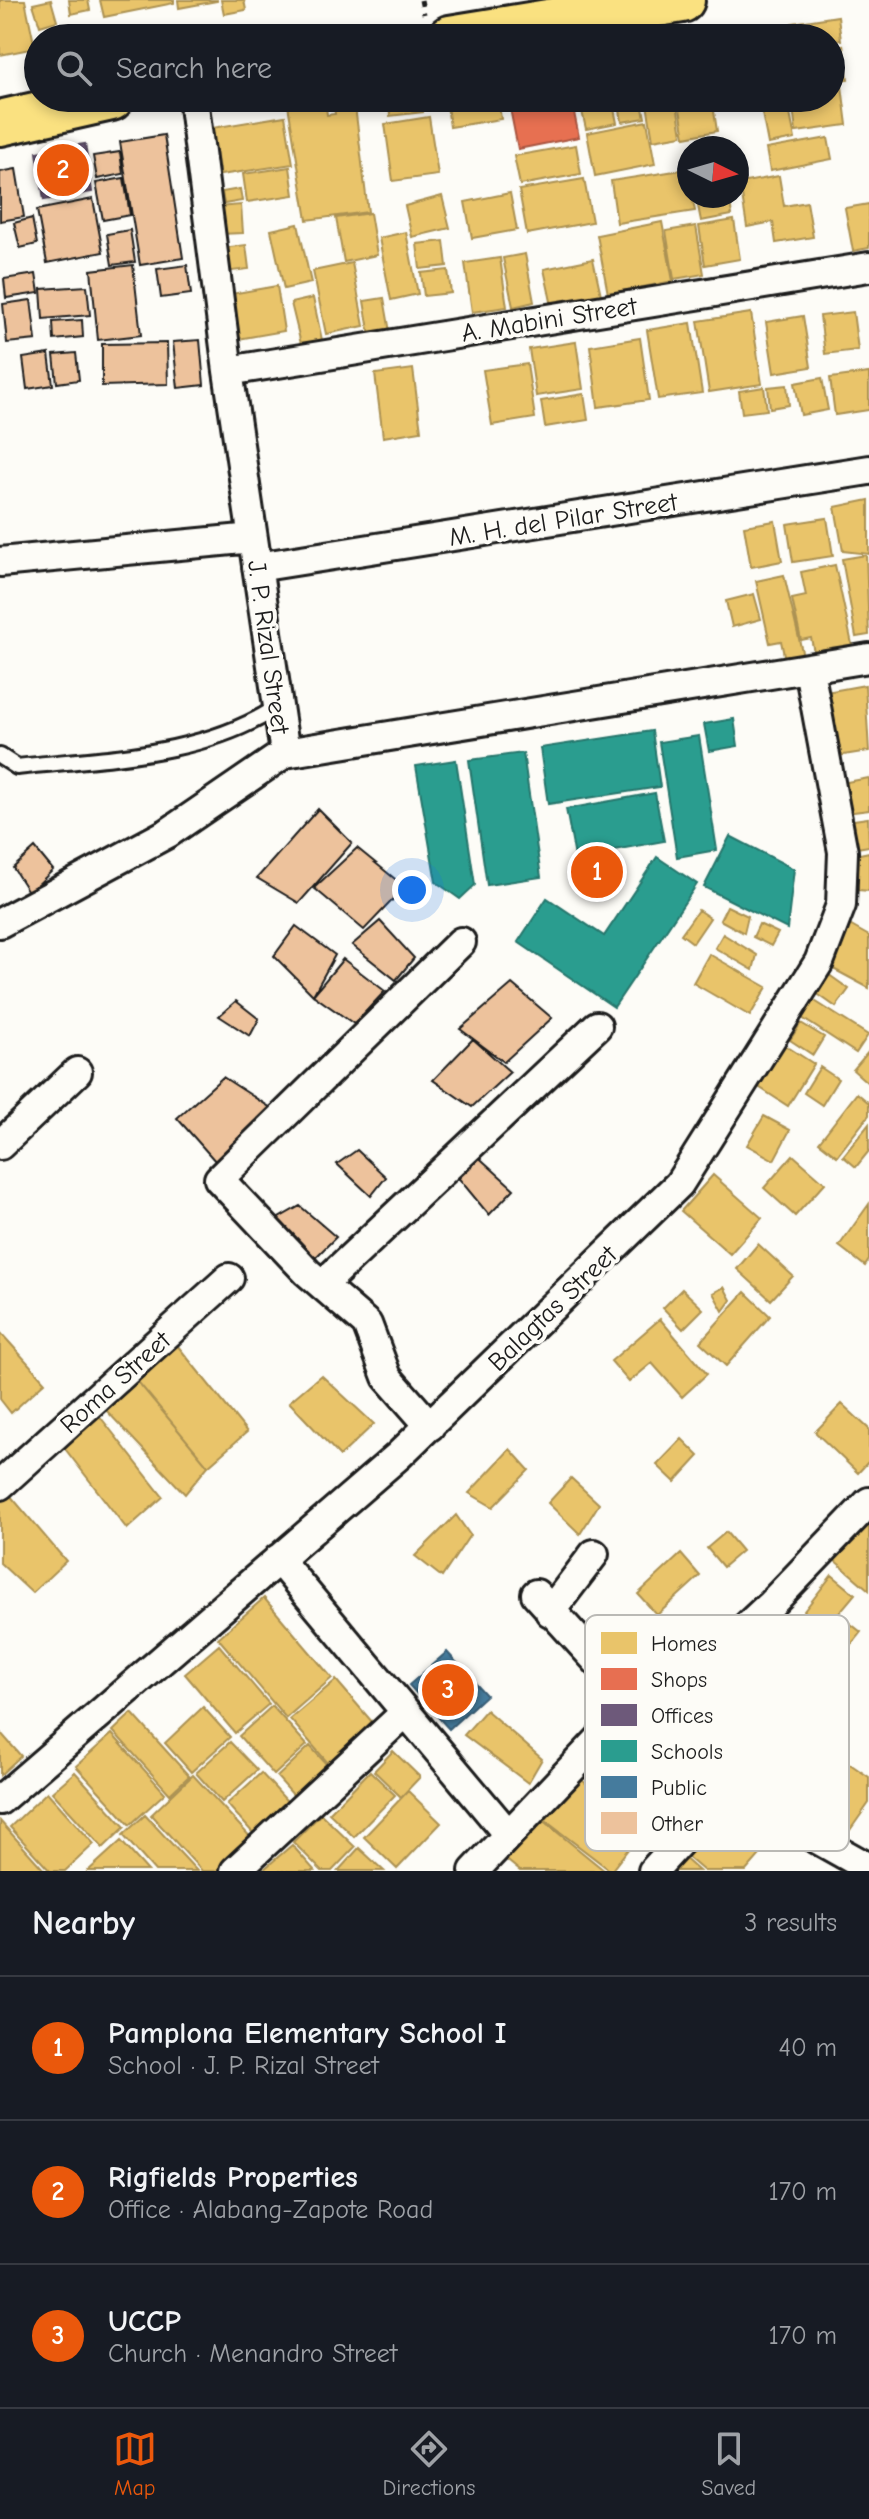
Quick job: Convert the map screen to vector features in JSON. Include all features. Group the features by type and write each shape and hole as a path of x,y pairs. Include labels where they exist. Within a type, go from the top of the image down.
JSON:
{"highway":[{"path":"535,24 682,0"},
{"path":"0,123 49,112"}],"street":[{"name":"J. P. Rizal Street","path":"195,112 228,371 285,753 869,658"},
{"name":"A. Mabini Street","path":"228,371 869,267"},
{"name":"M. H. del Pilar Street","path":"257,567 869,470"},
{"path":"0,562 253,538"},
{"name":"Balagtas Street","path":"0,1800 430,1426 679,1184 819,962 841,905 843,852 809,669"},
{"path":"0,923 168,833 285,753"},
{"path":"430,1426 387,1377 367,1324 322,1285 219,1179 461,942"},
{"path":"322,1285 597,1026"},
{"path":"0,1145 77,1072"},
{"name":"Roma Street","path":"0,1485 229,1278"},
{"path":"758,1615 869,1502"},
{"path":"585,1648 543,1603 594,1554"},
{"path":"278,1559 507,1833"},
{"path":"235,1871 406,1712"},
{"path":"474,1871 507,1833 585,1762"},
{"path":"653,1871 671,1851"},
{"path":"839,1851 869,1868"}],"lane":[{"path":"0,756 17,767 188,747 253,723 276,708"}],"building: Homes":[{"path":"0,0 25,0 30,24 24,24 24,50 0,55"},
{"path":"51,0 57,21 39,24 33,4"},
{"path":"69,0 88,0 90,10 71,14"},
{"path":"100,0 174,0 174,3 104,17"},
{"path":"178,0 217,0 217,1 179,8"},
{"path":"221,0 244,0 246,10 224,14"},
{"path":"838,16 839,24 792,24"},
{"path":"845,109 847,125 796,132 794,112 845,112"},
{"path":"289,112 356,112 368,212 307,220"},
{"path":"390,112 423,112 390,116"},
{"path":"448,112 500,112 501,119 450,127"},
{"path":"582,112 615,112 617,123 586,129"},
{"path":"620,112 644,112 645,118 622,122"},
{"path":"648,112 678,112 682,135 653,140"},
{"path":"681,112 714,112 717,131 685,136"},
{"path":"762,112 790,112 795,139 768,144"},
{"path":"285,116 293,164 220,175 212,128"},
{"path":"429,117 438,175 393,181 385,124"},
{"path":"647,121 655,164 595,176 587,133"},
{"path":"828,138 832,159 770,171 766,149"},
{"path":"576,145 581,174 520,185 514,156"},
{"path":"290,167 294,195 247,202 243,174"},
{"path":"677,171 677,208 694,208 695,211 617,223 611,181"},
{"path":"779,176 784,206 807,202 813,237 776,243 773,222 747,227 744,208 749,208 749,181"},
{"path":"584,179 592,222 527,234 519,190"},
{"path":"240,189 242,201 224,204 222,192"},
{"path":"510,193 517,230 472,238 465,202"},
{"path":"442,196 450,228 412,237 405,206"},
{"path":"869,204 869,248 853,251 845,208"},
{"path":"241,205 243,233 220,234 218,207"},
{"path":"698,208 731,208 732,215 701,221"},
{"path":"370,213 377,255 344,262 336,218"},
{"path":"734,220 740,259 705,265 699,226"},
{"path":"662,222 673,281 608,294 597,235"},
{"path":"298,224 311,283 284,289 271,230"},
{"path":"696,226 704,274 674,279 666,231"},
{"path":"406,232 418,294 391,300 379,238"},
{"path":"444,241 447,266 420,269 417,244"},
{"path":"246,245 249,269 224,272 221,248"},
{"path":"525,254 534,302 513,307 503,258"},
{"path":"500,258 507,307 472,312 465,263"},
{"path":"593,259 601,295 552,306 544,269"},
{"path":"352,263 364,326 326,334 313,271"},
{"path":"448,270 451,293 424,296 421,273"},
{"path":"277,286 284,331 238,339 231,294"},
{"path":"313,298 322,340 301,344 291,303"},
{"path":"384,298 390,332 370,336 364,301"},
{"path":"853,312 858,350 825,354 820,316"},
{"path":"751,313 762,384 709,392 698,321"},
{"path":"803,316 811,367 774,373 766,322"},
{"path":"691,323 702,393 658,399 647,330"},
{"path":"640,338 649,400 598,407 590,346"},
{"path":"576,342 583,389 536,396 529,349"},
{"path":"527,364 535,418 492,425 483,370"},
{"path":"413,369 421,431 383,437 375,374"},
{"path":"869,373 869,410 835,415 830,378"},
{"path":"822,378 828,410 801,415 795,383"},
{"path":"787,385 789,405 770,408 768,387"},
{"path":"764,387 767,410 742,413 739,391"},
{"path":"584,394 588,420 545,427 541,401"},
{"path":"869,500 869,554 843,551 835,507"},
{"path":"827,518 833,556 793,562 787,524"},
{"path":"775,521 782,561 751,567 744,526"},
{"path":"866,555 869,635 856,637 842,559"},
{"path":"835,565 853,649 815,657 811,638 801,640 792,599 806,596 801,572"},
{"path":"784,575 803,656 785,660 781,641 770,643 756,581"},
{"path":"754,594 761,619 732,627 726,601"},
{"path":"865,685 869,751 837,756 826,692"},
{"path":"869,778 869,810 846,813 841,783"},
{"path":"868,818 869,846 851,849 846,821"},
{"path":"869,852 869,891 858,890 850,856"},
{"path":"727,906 748,916 744,933 720,920"},
{"path":"698,910 710,918 693,943 681,934"},
{"path":"846,923 869,936 869,988 824,964"},
{"path":"759,924 778,933 771,946 753,937"},
{"path":"723,934 757,955 753,970 715,948"},
{"path":"709,954 767,987 750,1016 693,983"},
{"path":"825,972 849,989 836,1007 812,990"},
{"path":"810,998 868,1035 856,1053 799,1016"},
{"path":"801,1023 824,1037 813,1055 790,1040"},
{"path":"780,1042 814,1064 788,1106 754,1084"},
{"path":"869,1051 869,1084 853,1070"},
{"path":"820,1067 838,1079 822,1105 804,1093"},
{"path":"857,1093 869,1103 869,1115 837,1156 819,1142"},
{"path":"764,1116 790,1130 774,1160 747,1145"},
{"path":"869,1124 869,1151 856,1167 843,1156"},
{"path":"793,1155 825,1183 795,1216 764,1188"},
{"path":"713,1175 762,1218 730,1254 681,1211"},
{"path":"869,1204 869,1260 865,1266 839,1246"},
{"path":"758,1244 793,1276 771,1300 737,1269"},
{"path":"724,1287 731,1300 723,1311 713,1293"},
{"path":"682,1289 703,1309 683,1329 663,1308"},
{"path":"745,1292 770,1316 726,1366 700,1342"},
{"path":"660,1319 707,1374 682,1397 652,1363 629,1382 611,1361"},
{"path":"0,1332 45,1382 11,1413 0,1399"},
{"path":"173,1340 247,1432 208,1466 134,1377"},
{"path":"321,1375 374,1424 340,1456 289,1402"},
{"path":"134,1377 208,1466 185,1494 104,1408"},
{"path":"842,1404 869,1429 869,1461 858,1473 815,1432"},
{"path":"98,1414 163,1497 127,1529 59,1441"},
{"path":"682,1439 699,1456 675,1482 657,1465"},
{"path":"510,1449 529,1470 493,1507 469,1493"},
{"path":"571,1478 599,1504 580,1534 548,1503"},
{"path":"9,1494 66,1561 32,1593 0,1563 0,1501"},
{"path":"456,1515 470,1535 442,1577 415,1556"},
{"path":"869,1519 869,1590 834,1560"},
{"path":"726,1532 742,1551 723,1567 707,1548"},
{"path":"681,1554 700,1576 657,1615 638,1594"},
{"path":"832,1575 855,1594 839,1615 809,1615 804,1611"},
{"path":"264,1598 332,1678 286,1718 218,1638"},
{"path":"849,1623 861,1632 849,1647"},
{"path":"219,1645 269,1704 235,1733 185,1674"},
{"path":"336,1680 379,1730 334,1770 290,1719"},
{"path":"272,1706 307,1745 274,1775 239,1736"},
{"path":"203,1707 230,1737 191,1772 165,1743"},
{"path":"486,1710 542,1759 528,1783 464,1735"},
{"path":"132,1713 189,1776 170,1794 113,1731"},
{"path":"0,1732 21,1756 0,1775"},
{"path":"112,1734 165,1793 130,1825 76,1766"},
{"path":"230,1742 257,1770 222,1802 196,1773"},
{"path":"310,1746 337,1776 304,1807 277,1777"},
{"path":"393,1751 420,1777 401,1797 374,1771"},
{"path":"849,1763 869,1777 869,1803 849,1832"},
{"path":"370,1771 395,1795 354,1837 329,1813"},
{"path":"75,1772 125,1827 103,1848 52,1792"},
{"path":"572,1772 585,1783 585,1851 627,1851 611,1871 538,1815"},
{"path":"261,1773 297,1812 263,1844 227,1804"},
{"path":"193,1775 254,1841 221,1871 202,1871 151,1815"},
{"path":"408,1791 441,1823 397,1869 364,1837"},
{"path":"47,1792 94,1844 65,1871 50,1871 10,1827"},
{"path":"321,1814 355,1847 332,1871 322,1871 293,1842"},
{"path":"145,1815 197,1871 155,1871 123,1835"},
{"path":"536,1815 605,1871 520,1871 503,1857"},
{"path":"0,1821 45,1871 0,1871"},
{"path":"121,1841 148,1871 88,1871"},
{"path":"292,1845 315,1871 263,1870"},
{"path":"359,1848 384,1871 338,1871"},
{"path":"687,1851 763,1851 746,1871 704,1871 684,1854"},
{"path":"682,1856 699,1871 669,1871"}],"building: Shops":[{"path":"511,112 574,112 579,137 518,149"}],"building: Offices":[{"path":"85,144 92,192 44,200 37,152"}],"building: Schools":[{"path":"734,719 738,746 709,751 704,724"},
{"path":"652,731 660,787 548,804 540,748"},
{"path":"699,736 717,850 677,857 659,742"},
{"path":"523,753 541,877 487,885 469,760"},
{"path":"456,760 475,885 460,899 436,882 416,766"},
{"path":"655,793 664,841 575,857 566,809"},
{"path":"730,836 794,869 787,929 704,887"},
{"path":"657,857 697,884 614,1007 518,942 547,898 604,936"}],"building: Public":[{"path":"447,1652 486,1695 449,1729 409,1685"}],"building: Other":[{"path":"164,135 183,258 140,265 120,142"},
{"path":"120,152 123,174 97,179 93,156"},
{"path":"16,169 24,217 0,221 0,172"},
{"path":"124,178 130,215 103,220 96,183"},
{"path":"93,199 103,252 47,263 37,210"},
{"path":"32,218 37,244 20,248 14,223"},
{"path":"130,230 135,262 112,265 107,234"},
{"path":"133,265 141,335 98,340 91,270"},
{"path":"187,265 191,294 161,298 157,269"},
{"path":"36,274 39,293 6,298 4,279"},
{"path":"87,286 90,315 43,319 41,289"},
{"path":"31,300 36,340 7,343 3,304"},
{"path":"82,320 83,337 54,340 53,322"},
{"path":"200,340 204,385 178,388 173,342"},
{"path":"167,343 168,384 102,386 102,344"},
{"path":"76,353 79,380 57,383 54,355"},
{"path":"49,354 53,385 27,389 23,358"},
{"path":"318,809 352,843 299,903 257,878"},
{"path":"35,848 53,870 29,893 13,868"},
{"path":"357,848 405,887 364,930 314,888"},
{"path":"380,921 414,958 396,980 352,945"},
{"path":"296,926 335,955 313,995 274,956"},
{"path":"343,959 385,991 354,1024 313,995"},
{"path":"512,984 552,1018 504,1062 460,1029"},
{"path":"236,1001 259,1019 250,1036 219,1016"},
{"path":"473,1039 510,1072 472,1107 433,1080"},
{"path":"223,1077 271,1108 216,1162 177,1118"},
{"path":"357,1150 386,1177 371,1196 337,1164"},
{"path":"473,1152 514,1189 489,1215 451,1169"},
{"path":"300,1206 336,1237 313,1260 272,1222"}],"place":[{"name":"Rigfields Properties","path":"63,170"},
{"name":"Pamplona Elementary School I","path":"597,872"},
{"name":"UCCP","path":"448,1690"}]}
